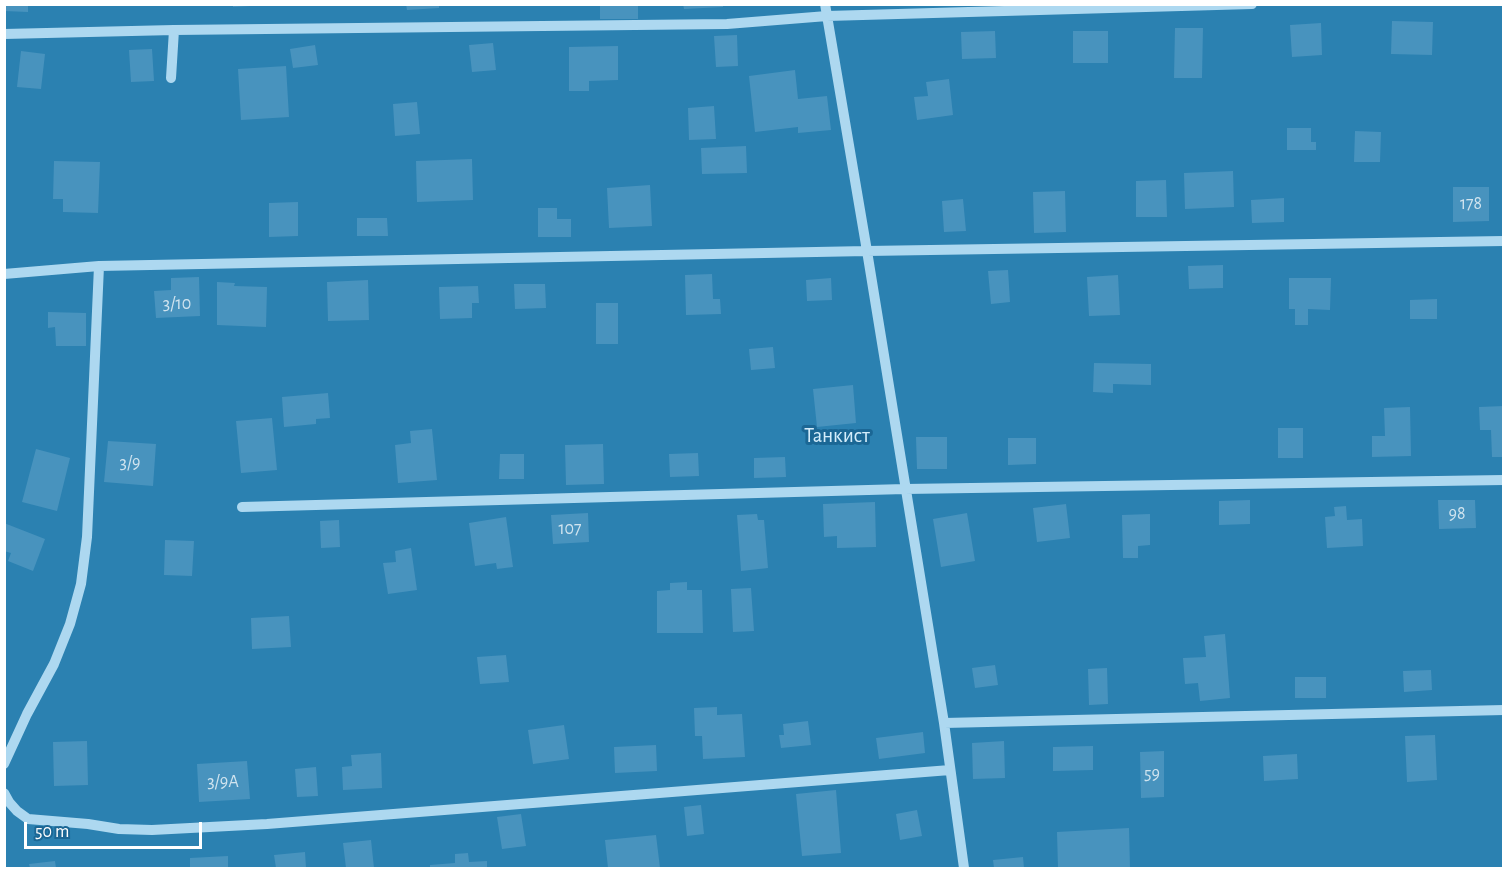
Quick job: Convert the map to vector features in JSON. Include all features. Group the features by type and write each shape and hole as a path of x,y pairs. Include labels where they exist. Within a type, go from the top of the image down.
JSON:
{"lane":[{"path":"4,34 727,24 826,10 1252,4"},
{"path":"826,10 944,723 964,868"},
{"path":"171,78 174,30"},
{"path":"4,274 99,266 1503,241"},
{"path":"4,764 54,664 70,624 81,584 87,537 99,266"},
{"path":"242,507 905,489 1503,480"},
{"path":"944,723 1503,710"},
{"path":"4,793 16,811 28,819 119,829 152,830 267,824 950,770"}],"green space":[{"name":"Танкист","path":"5,5 1503,5 1503,868 5,868"}],"building":[{"path":"4,4 28,4 28,12 4,11"},
{"path":"233,4 250,4 250,6 233,7"},
{"path":"406,4 439,4 439,8 407,10"},
{"path":"600,4 638,4 638,19 600,19"},
{"path":"683,4 723,4 723,7 684,9"},
{"path":"1392,21 1433,22 1432,55 1391,54"},
{"path":"1321,23 1322,55 1292,57 1290,25"},
{"path":"1175,28 1203,28 1202,78 1174,78"},
{"path":"995,31 996,58 962,59 961,32"},
{"path":"1073,31 1108,31 1108,63 1073,63"},
{"path":"737,35 738,66 716,67 714,36"},
{"path":"493,43 496,70 472,72 469,45"},
{"path":"315,45 318,65 293,68 290,49"},
{"path":"618,46 618,80 589,81 589,91 569,91 569,47"},
{"path":"152,49 154,81 131,82 129,50"},
{"path":"21,51 45,54 41,89 17,87"},
{"path":"286,66 289,117 241,120 238,69"},
{"path":"795,70 798,99 827,96 831,130 798,133 798,127 755,132 749,76"},
{"path":"949,79 953,115 917,120 914,97 928,96 926,82"},
{"path":"417,102 420,134 395,136 393,104"},
{"path":"714,106 716,139 689,140 688,108"},
{"path":"1287,128 1311,128 1311,142 1316,142 1316,150 1287,150"},
{"path":"1355,131 1381,132 1380,162 1354,162"},
{"path":"746,146 747,173 702,174 701,148"},
{"path":"472,159 473,200 417,202 416,161"},
{"path":"54,161 100,162 98,213 63,212 63,199 53,199"},
{"path":"1233,171 1234,207 1185,209 1184,173"},
{"path":"1166,180 1167,217 1136,217 1136,181"},
{"path":"650,185 652,226 609,228 607,188"},
{"path":"1453,187 1489,187 1489,221 1453,222"},
{"path":"1065,191 1066,232 1034,233 1033,192"},
{"path":"1284,198 1284,222 1252,223 1251,200"},
{"path":"963,199 966,231 944,232 942,201"},
{"path":"298,202 298,236 269,237 269,203"},
{"path":"538,208 557,208 557,219 571,219 571,237 538,237"},
{"path":"357,218 387,218 388,236 357,236"},
{"path":"1223,265 1223,288 1189,289 1188,266"},
{"path":"1008,270 1010,302 991,304 988,271"},
{"path":"712,274 713,299 720,299 721,314 686,315 685,275"},
{"path":"1118,275 1120,315 1089,316 1087,277"},
{"path":"199,277 200,316 156,318 154,291 171,290 171,278"},
{"path":"831,278 832,300 807,301 806,280"},
{"path":"1289,278 1331,278 1330,310 1308,309 1308,325 1295,325 1295,309 1289,309"},
{"path":"368,280 369,320 328,321 327,282"},
{"path":"217,282 235,283 234,286 267,287 266,327 217,325"},
{"path":"514,284 545,284 546,308 515,309"},
{"path":"478,286 479,303 472,303 472,318 440,319 439,287"},
{"path":"1437,299 1437,319 1410,319 1410,300"},
{"path":"596,303 618,303 618,344 596,344"},
{"path":"48,312 86,313 86,346 56,346 55,327 48,328"},
{"path":"773,347 775,368 751,370 749,349"},
{"path":"1094,363 1151,364 1151,385 1113,384 1113,393 1093,392"},
{"path":"853,385 856,423 817,427 813,389"},
{"path":"328,393 330,418 316,419 316,424 284,427 282,397"},
{"path":"1504,406 1504,457 1492,457 1491,430 1480,430 1479,407"},
{"path":"1410,407 1411,456 1372,457 1372,436 1385,436 1384,408"},
{"path":"272,418 277,470 241,473 236,421"},
{"path":"1278,428 1303,428 1303,458 1278,458"},
{"path":"432,429 437,480 398,483 395,445 411,443 410,431"},
{"path":"916,437 947,437 947,469 917,469"},
{"path":"1008,438 1036,438 1036,464 1008,465"},
{"path":"108,441 156,444 153,486 104,482"},
{"path":"603,444 604,484 566,485 565,445"},
{"path":"36,449 70,458 57,511 22,502"},
{"path":"698,453 699,476 670,477 669,454"},
{"path":"500,454 524,454 524,479 499,479"},
{"path":"785,457 786,477 754,478 754,458"},
{"path":"1250,500 1250,524 1219,525 1219,501"},
{"path":"1438,500 1475,500 1476,528 1439,529"},
{"path":"875,502 876,547 837,548 837,536 824,537 823,504"},
{"path":"1066,504 1070,538 1037,542 1033,508"},
{"path":"1346,506 1347,520 1362,519 1363,546 1327,548 1325,517 1335,516 1334,507"},
{"path":"588,513 589,542 553,544 551,515"},
{"path":"967,513 975,561 941,567 933,519"},
{"path":"757,514 758,520 764,520 768,568 741,571 737,515"},
{"path":"1150,514 1150,545 1138,546 1138,558 1123,558 1122,515"},
{"path":"506,517 513,567 497,569 496,563 475,566 469,523"},
{"path":"339,520 340,547 321,548 320,521"},
{"path":"4,523 45,539 33,571 8,561 11,553 4,551"},
{"path":"165,540 194,541 192,576 164,575"},
{"path":"411,548 417,590 388,594 383,563 396,562 395,551"},
{"path":"687,582 687,590 702,590 703,633 657,633 657,591 670,590 670,583"},
{"path":"751,588 754,631 733,632 731,589"},
{"path":"289,616 291,647 252,649 251,618"},
{"path":"1225,634 1230,698 1200,701 1198,683 1185,684 1183,658 1206,657 1204,636"},
{"path":"506,655 509,682 480,684 477,657"},
{"path":"995,665 998,685 975,688 972,668"},
{"path":"1107,668 1108,704 1089,705 1088,669"},
{"path":"1431,670 1432,690 1404,692 1403,671"},
{"path":"1295,677 1326,677 1326,698 1295,698"},
{"path":"717,707 717,715 742,714 745,757 703,759 702,736 695,736 694,708"},
{"path":"808,721 811,745 781,748 779,735 784,735 783,724"},
{"path":"564,725 569,759 533,764 528,730"},
{"path":"923,732 925,753 879,759 876,738"},
{"path":"1435,735 1437,780 1407,782 1405,736"},
{"path":"87,741 88,785 54,786 53,742"},
{"path":"1004,741 1005,778 973,779 972,743"},
{"path":"656,745 657,771 615,773 614,747"},
{"path":"1093,746 1093,770 1053,771 1053,747"},
{"path":"1164,751 1164,797 1141,798 1140,752"},
{"path":"381,753 382,788 343,790 342,767 352,766 351,755"},
{"path":"1297,754 1298,779 1264,781 1263,756"},
{"path":"247,761 250,799 199,802 197,764"},
{"path":"316,767 318,796 297,797 295,769"},
{"path":"836,790 841,853 802,856 796,794"},
{"path":"701,805 704,834 687,836 684,807"},
{"path":"917,810 922,836 900,840 896,814"},
{"path":"521,814 526,846 502,849 497,817"},
{"path":"1129,828 1130,868 1058,868 1057,832"},
{"path":"656,835 660,868 608,868 605,840"},
{"path":"371,840 374,868 346,868 343,843"},
{"path":"305,852 306,868 276,868 274,855"},
{"path":"468,853 469,862 487,861 487,868 430,868 430,865 455,863 455,854"},
{"path":"228,856 228,868 190,868 190,858"},
{"path":"1023,857 1024,868 994,868 993,860"},
{"path":"55,861 56,868 30,868 29,864"}]}
